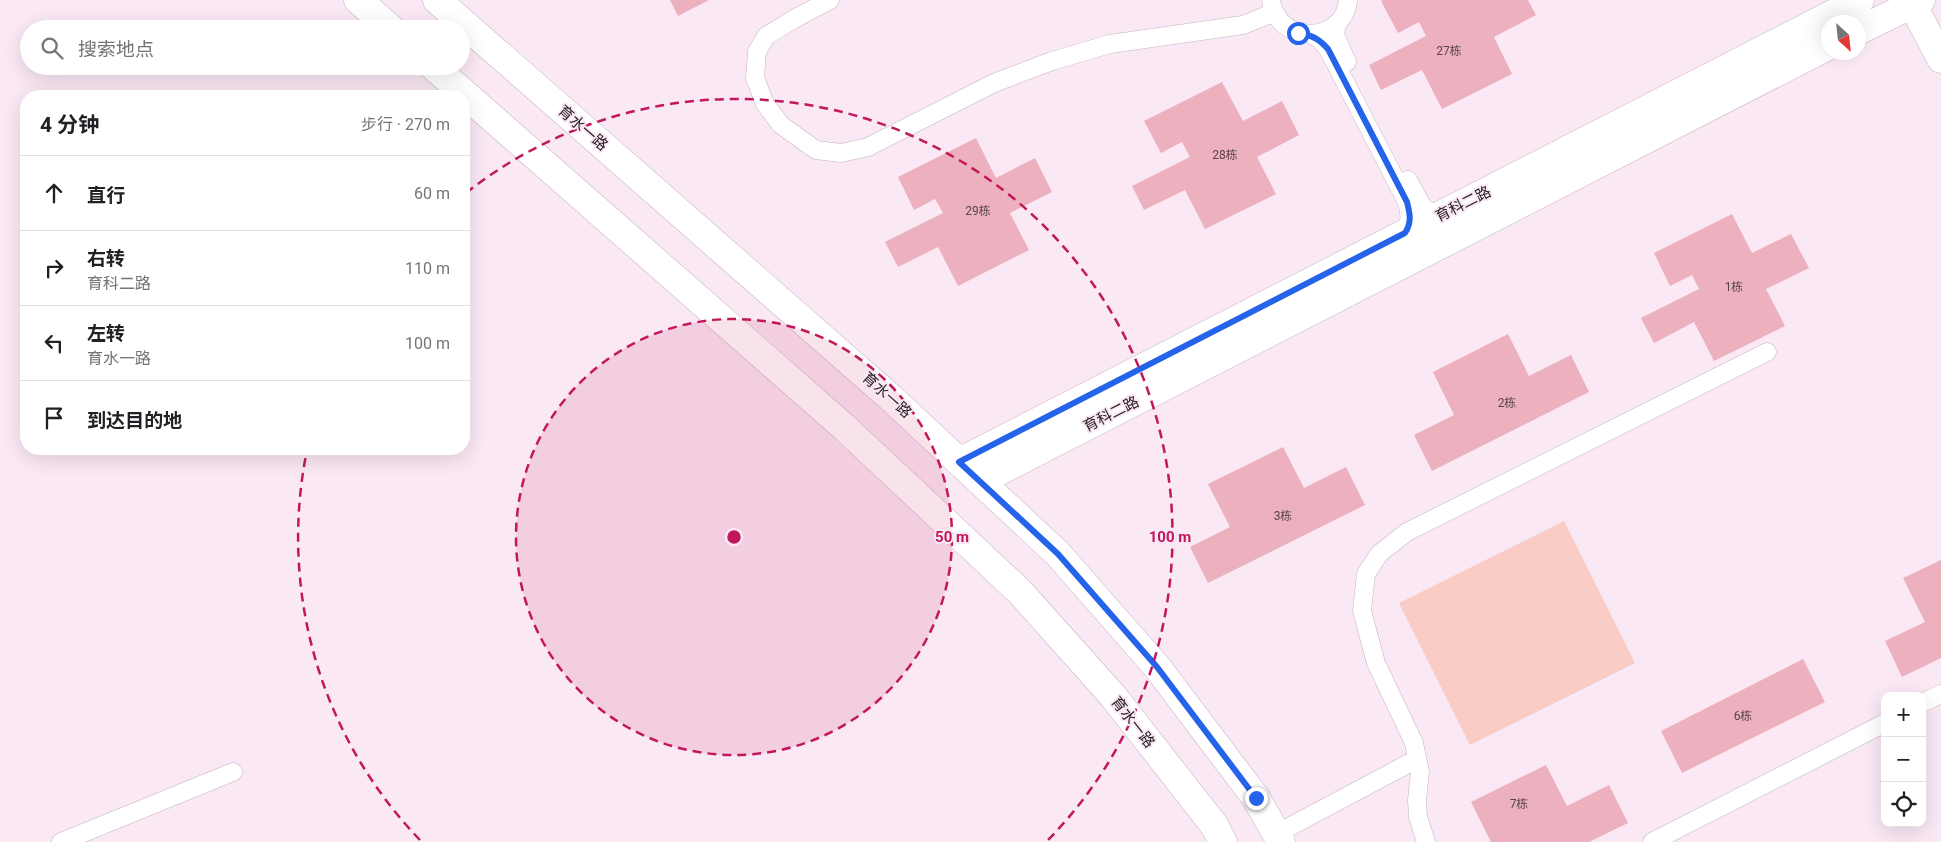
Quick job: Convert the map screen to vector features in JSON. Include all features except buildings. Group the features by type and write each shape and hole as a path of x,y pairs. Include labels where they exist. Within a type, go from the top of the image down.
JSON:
{"street":[{"path":"358,0 381,20"},
{"name":"育水一路","path":"437,0 460,20"},
{"name":"育科二路","path":"959,462 1860,0"},
{"path":"1866,27 1915,1 1941,59"},
{"name":"育水一路","path":"470,29 891,398 1058,554 1157,667 1256,798 1278,838"},
{"name":"育科二路","path":"980,481 1821,50"},
{"name":"育水一路","path":"444,75 461,90"},
{"name":"育水一路","path":"470,98 844,427 1020,592 1113,696 1214,825 1223,842"}],"lane":[{"path":"830,0 766,36 757,52 755,78 765,104 781,125 816,150 841,153 868,147 994,83 1052,61 1110,44 1243,25 1273,6 1286,27 1298,33 1322,32 1337,23 1342,17 1348,0"},
{"path":"1337,23 1335,35 1339,47 1417,198 1424,209 1438,216"},
{"path":"1310,34 1319,39 1328,49 1407,202 1411,216 1405,233"},
{"path":"1426,842 1418,816 1417,800 1420,772 1414,743 1376,663 1362,611 1366,574 1379,554 1407,532 1767,352"},
{"path":"1926,701 1941,694"},
{"path":"1652,842 1881,725"},
{"path":"1278,838 1417,760"},
{"path":"61,842 233,772"}],"shaded area":[{"path":"1564,521 1635,663 1470,745 1399,603"}],"route":[{"path":"1256,798 1157,667 1058,554 959,462 1405,233 1411,216 1407,202 1328,49 1319,39 1310,34 1298,33"}]}
